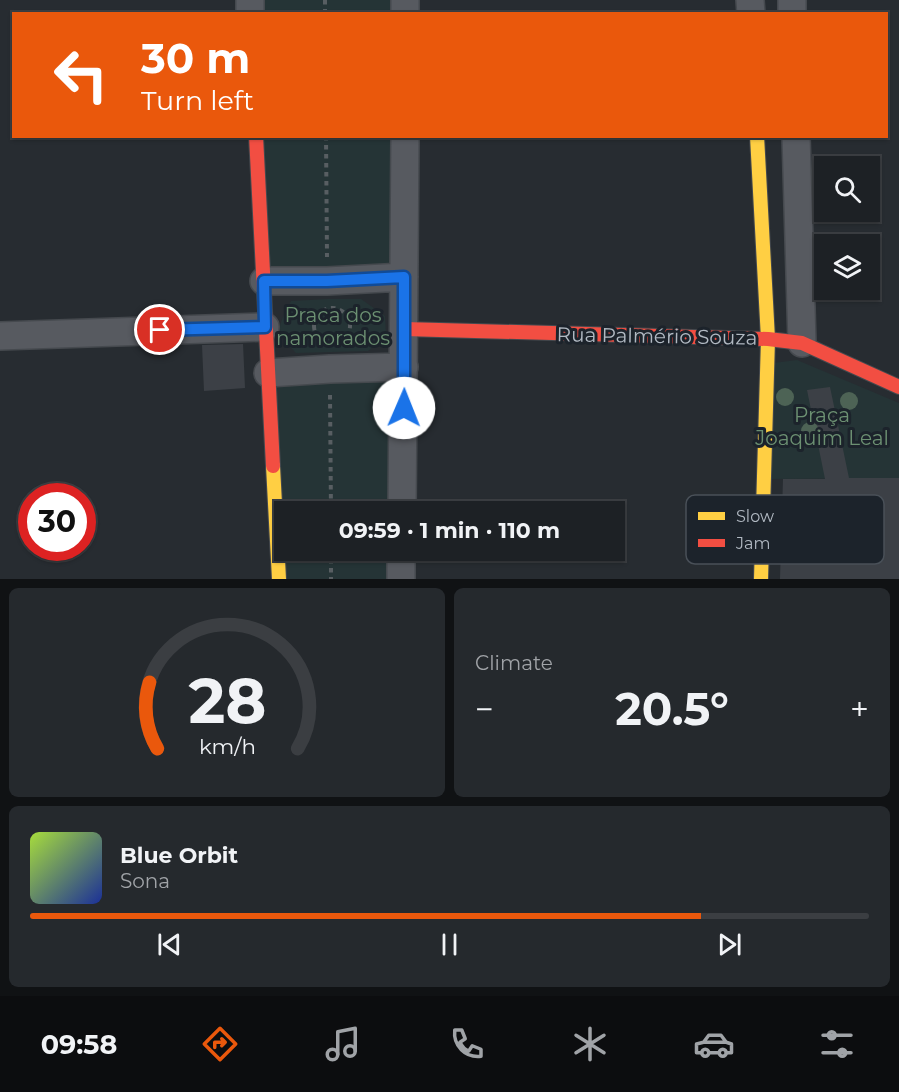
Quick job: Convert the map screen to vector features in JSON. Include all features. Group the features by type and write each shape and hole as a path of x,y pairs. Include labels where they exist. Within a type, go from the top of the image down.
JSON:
{"street":[{"path":"256,138 279,579"},
{"path":"402,501 405,138"},
{"path":"757,138 768,339 763,495"},
{"path":"796,138 802,343"},
{"path":"264,281 404,277"},
{"path":"0,336 265,327"},
{"name":"Rua Palmério Souza","path":"404,329 768,339 802,343 899,387"},
{"path":"268,373 329,356 404,367"},
{"path":"400,579 401,561"},
{"path":"761,564 761,579"}],"path":[{"path":"326,138 329,308"},
{"path":"329,356 314,326 318,314 334,308 345,313 351,329 346,339 335,344 329,356 331,501"},
{"path":"331,561 331,579"}],"green space":[{"path":"257,0 397,0 398,12 258,12"},
{"path":"263,138 401,138 404,273 268,277"},
{"name":"Praca dos namorados","path":"361,299 385,316 386,336 368,351 296,353 284,339 280,329 291,301"},
{"name":"Praça Joaquim Leal","path":"797,360 899,403 899,478 768,479 773,363"},
{"path":"399,371 397,501 274,501 274,561 397,561 396,579 273,579 271,376"}],"building":[{"path":"243,344 245,388 204,391 202,345"},
{"path":"830,387 849,478 899,478 899,579 780,579 780,564 884,564 884,495 783,495 783,479 825,479 807,390"}],"traffic: slow":[{"path":"757,138 768,339 763,495"},
{"path":"273,466 279,579"},
{"path":"761,564 761,579"}],"traffic: jam":[{"path":"256,138 273,466"},
{"path":"404,329 768,339 802,343 899,387"}],"route":[{"path":"160,330 265,327 264,281 404,277 404,408"}]}
